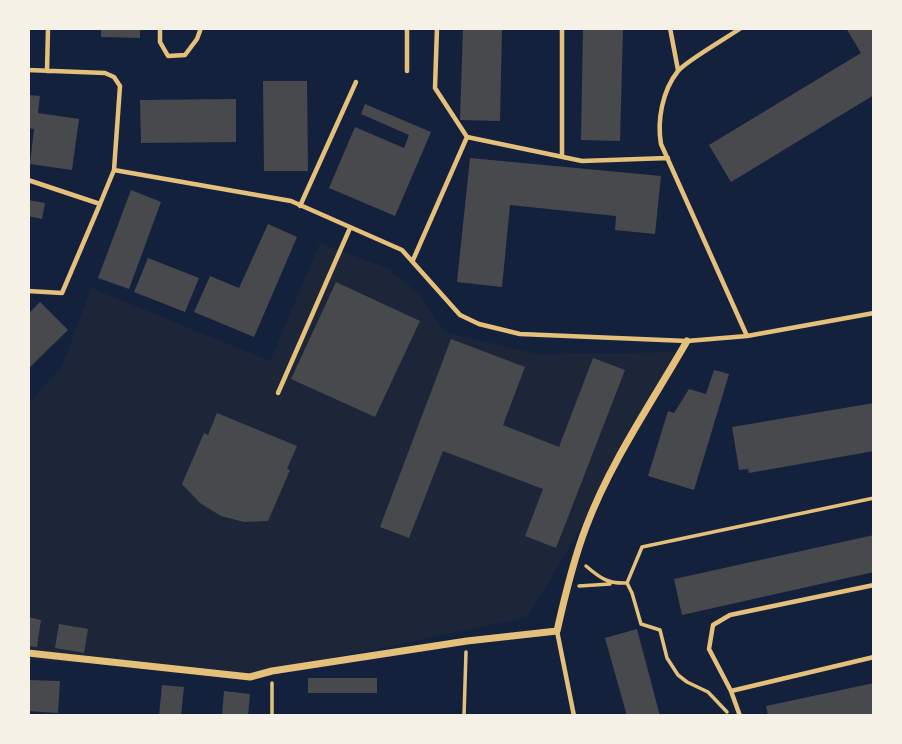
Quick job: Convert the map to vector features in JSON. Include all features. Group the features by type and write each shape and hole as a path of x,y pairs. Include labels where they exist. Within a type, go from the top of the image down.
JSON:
{"street":[{"path":"28,653 250,677 272,671 467,641 557,631 575,558 587,525 616,462 687,341"}],"lane":[{"path":"47,71 48,28"},
{"path":"160,28 160,42 169,56 185,55 197,39 201,28"},
{"path":"407,28 407,71"},
{"path":"437,28 435,88 467,137 582,161 668,158"},
{"path":"562,28 562,157"},
{"path":"670,28 678,70"},
{"path":"741,28 678,70 663,105 658,125 661,144 747,336"},
{"path":"28,70 105,73 114,77 120,86 114,170 62,293 28,290"},
{"path":"300,206 356,82"},
{"path":"413,260 467,137"},
{"path":"114,170 291,201 401,250 413,260 460,315 479,324 520,334 687,341 747,336 874,313"},
{"path":"28,180 100,204"},
{"path":"278,394 350,228"},
{"path":"740,716 731,691 709,649 713,625 730,615 874,585"},
{"path":"557,631 574,716"},
{"path":"731,691 874,657"}],"path":[{"path":"731,716 708,692 678,675 667,658 660,630 641,624 627,583 642,547 874,498"},
{"path":"575,558 601,579 612,583"},
{"path":"567,587 627,583"},
{"path":"464,716 467,641"},
{"path":"272,671 272,716"}],"shaded area":[{"path":"320,243 389,269 419,294 445,332 537,354 684,352 528,617 257,674 28,660 28,404 62,366 91,288 270,361"}],"building":[{"path":"101,28 140,28 140,38 101,37"},
{"path":"463,28 502,28 500,121 460,120"},
{"path":"583,28 623,28 620,141 581,140"},
{"path":"846,28 874,28 874,95 731,182 709,145 861,53"},
{"path":"263,81 307,81 308,171 264,171"},
{"path":"28,95 40,96 38,113 79,119 72,170 30,164 34,129 28,128"},
{"path":"236,99 236,142 141,143 140,100"},
{"path":"365,104 431,132 395,216 329,188 355,127 404,148 409,135 361,114"},
{"path":"470,158 661,176 655,234 615,230 616,216 510,205 502,287 457,282"},
{"path":"131,190 161,202 129,289 98,278"},
{"path":"28,200 45,203 42,219 28,216"},
{"path":"268,224 297,237 254,337 194,312 210,276 239,288"},
{"path":"148,258 199,278 185,312 134,292"},
{"path":"336,282 420,321 375,417 291,379"},
{"path":"40,302 68,330 28,369 28,314"},
{"path":"451,339 525,367 503,425 559,447 593,358 625,370 556,548 525,536 543,489 443,451 409,538 380,527"},
{"path":"714,370 729,374 694,490 648,476 668,411 674,413 689,389 706,394"},
{"path":"874,403 874,451 749,473 748,469 739,470 732,427"},
{"path":"217,413 297,446 287,469 290,470 268,521 244,522 221,516 200,503 182,484 204,433 208,435"},
{"path":"874,535 874,572 682,615 674,579"},
{"path":"28,617 41,620 37,647 28,646"},
{"path":"59,624 88,629 84,653 55,648"},
{"path":"637,629 660,716 627,716 605,638"},
{"path":"308,678 377,678 377,693 308,693"},
{"path":"28,680 60,681 58,713 28,711"},
{"path":"874,683 874,716 768,716 766,706"},
{"path":"162,685 184,687 181,716 159,716"},
{"path":"224,691 250,694 248,716 222,716"}]}
